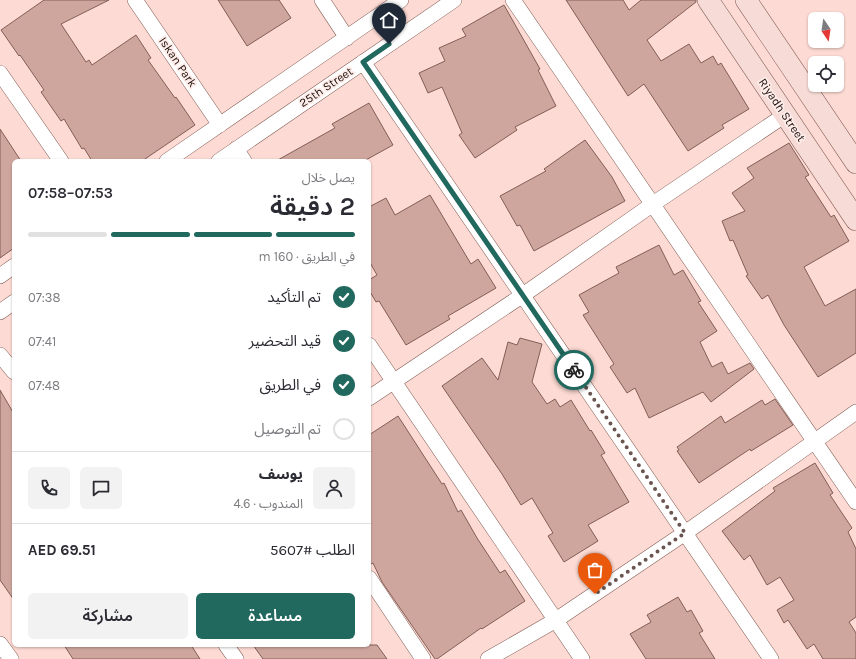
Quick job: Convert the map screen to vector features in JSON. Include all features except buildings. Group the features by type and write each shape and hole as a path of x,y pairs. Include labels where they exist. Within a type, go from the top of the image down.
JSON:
{"main road":[{"name":"Riyadh Street","path":"708,0 856,220"},
{"path":"746,0 856,163"}],"street":[{"name":"Iskan Park","path":"135,0 220,125"},
{"path":"322,0 347,38"},
{"path":"170,159 401,0"},
{"name":"25th Street","path":"226,159 240,155 363,62 454,0"},
{"path":"513,0 856,502"},
{"path":"363,62 772,659"},
{"path":"0,73 60,159"},
{"path":"371,397 523,295 653,204 785,115"},
{"path":"0,276 12,267"},
{"path":"0,312 12,303"},
{"path":"371,347 582,659"},
{"path":"0,355 12,370"},
{"path":"488,659 556,620 685,533 856,412"},
{"path":"371,581 423,659"},
{"path":"227,647 236,659"}],"way so far":[{"path":"574,370 685,533 595,594"}],"route":[{"path":"389,44 363,62 574,370"}]}
